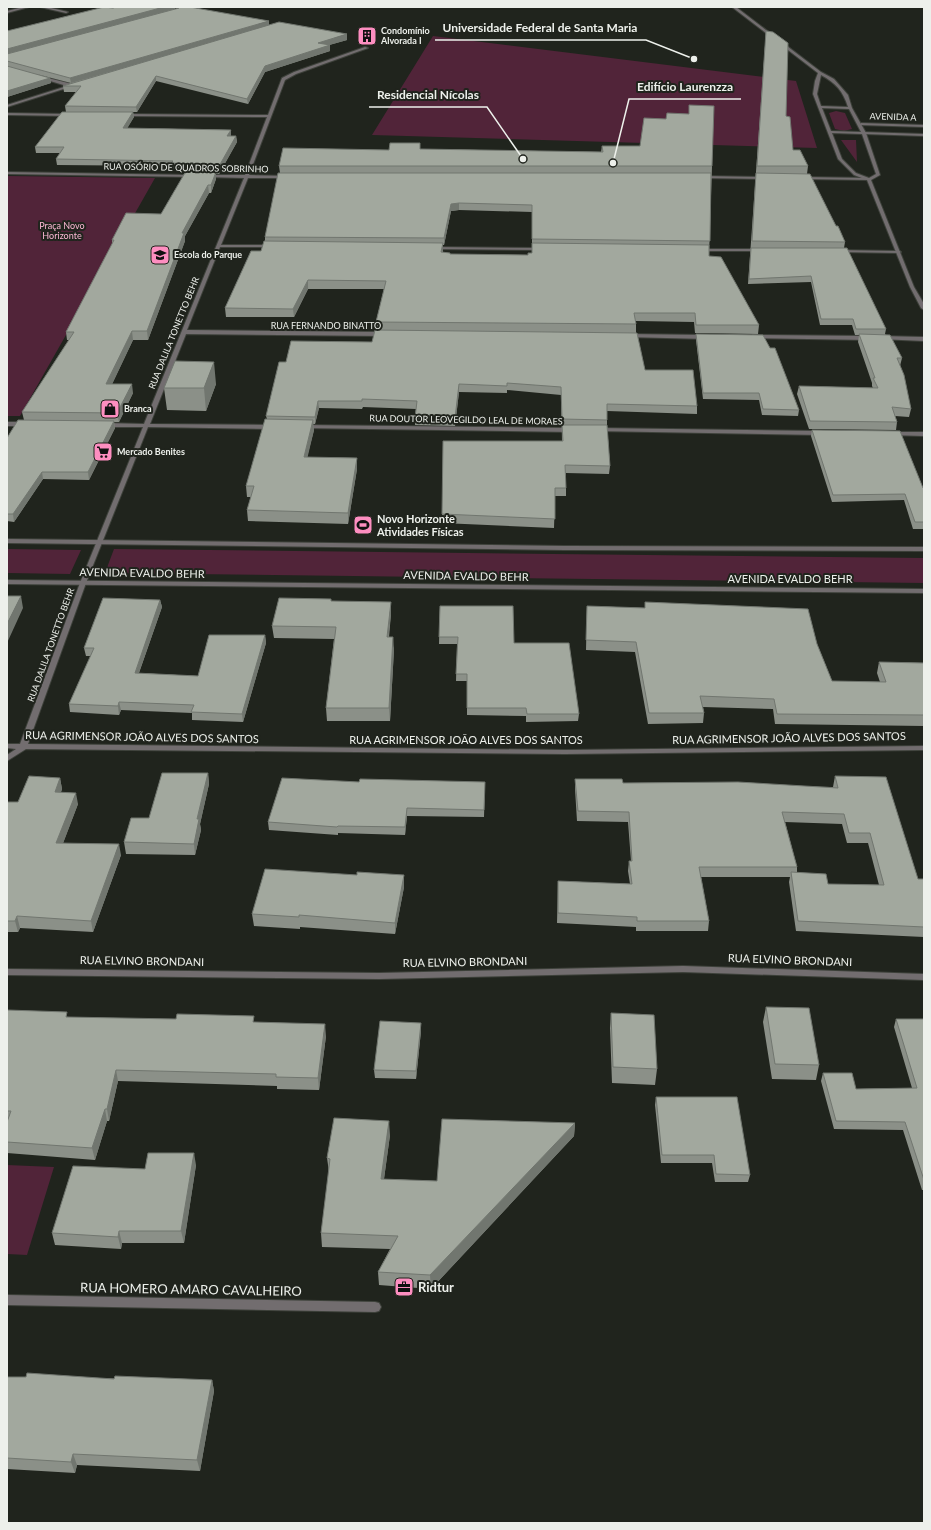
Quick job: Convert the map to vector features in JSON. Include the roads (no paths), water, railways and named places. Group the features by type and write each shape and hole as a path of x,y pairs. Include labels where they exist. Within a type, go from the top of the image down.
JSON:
{"street":[{"path":"7,12 27,7"},
{"path":"42,7 66,12"},
{"path":"734,7 820,73 833,80 846,95 850,108 864,133 878,175 869,179 793,178"},
{"name":"RUA DALILA TONETTO BEHR","path":"23,747 84,583 270,116 282,79 366,48"},
{"path":"820,73 816,81 815,94 840,159 855,174 869,179 912,287 924,308"},
{"path":"35,76 71,86"},
{"path":"7,106 78,84"},
{"path":"819,107 850,108"},
{"path":"7,114 75,115"},
{"path":"121,115 270,116"},
{"name":"AVENIDA A","path":"860,124 924,126"},
{"name":"AVENIDA A","path":"829,132 924,135"},
{"name":"RUA OSÓRIO DE QUADROS SOBRINHO","path":"7,173 293,177"},
{"path":"693,176 770,178"},
{"path":"218,246 280,246"},
{"path":"428,247 549,249"},
{"path":"692,250 764,250"},
{"path":"830,251 899,252"},
{"name":"RUA FERNANDO BINATTO","path":"184,332 388,334"},
{"path":"619,336 715,337"},
{"path":"747,337 924,339"},
{"path":"7,424 30,424"},
{"path":"102,425 279,427"},
{"name":"RUA DOUTOR LEOVEGILDO LEAL DE MORAES","path":"294,427 576,430"},
{"path":"592,430 829,433"},
{"path":"884,434 924,434"},
{"path":"7,541 565,548 924,549"},
{"name":"AVENIDA EVALDO BEHR","path":"7,582 924,591"},
{"name":"RUA AGRIMENSOR JOÃO ALVES DOS SANTOS","path":"7,746 565,752 924,748"},
{"path":"7,759 23,747"},
{"name":"RUA ELVINO BRONDANI","path":"7,972 379,976 683,969 924,977"},
{"name":"RUA HOMERO AMARO CAVALHEIRO","path":"7,1300 375,1307"}],"place":[{"name":"Condomínio Alvorada I","path":"367,36"},
{"name":"Universidade Federal de Santa Maria","path":"694,59"},
{"name":"Residencial Nícolas","path":"523,159"},
{"name":"Edifício Laurenzza","path":"613,163"},
{"name":"Escola do Parque","path":"160,255"},
{"name":"Branca","path":"110,409"},
{"name":"Mercado Benites","path":"103,452"},
{"name":"Novo Horizonte Atividades Físicas","path":"363,525"},
{"name":"Ridtur","path":"404,1287"}],"park label":[{"name":"Praça Novo Horizonte","path":"62,232"}]}
